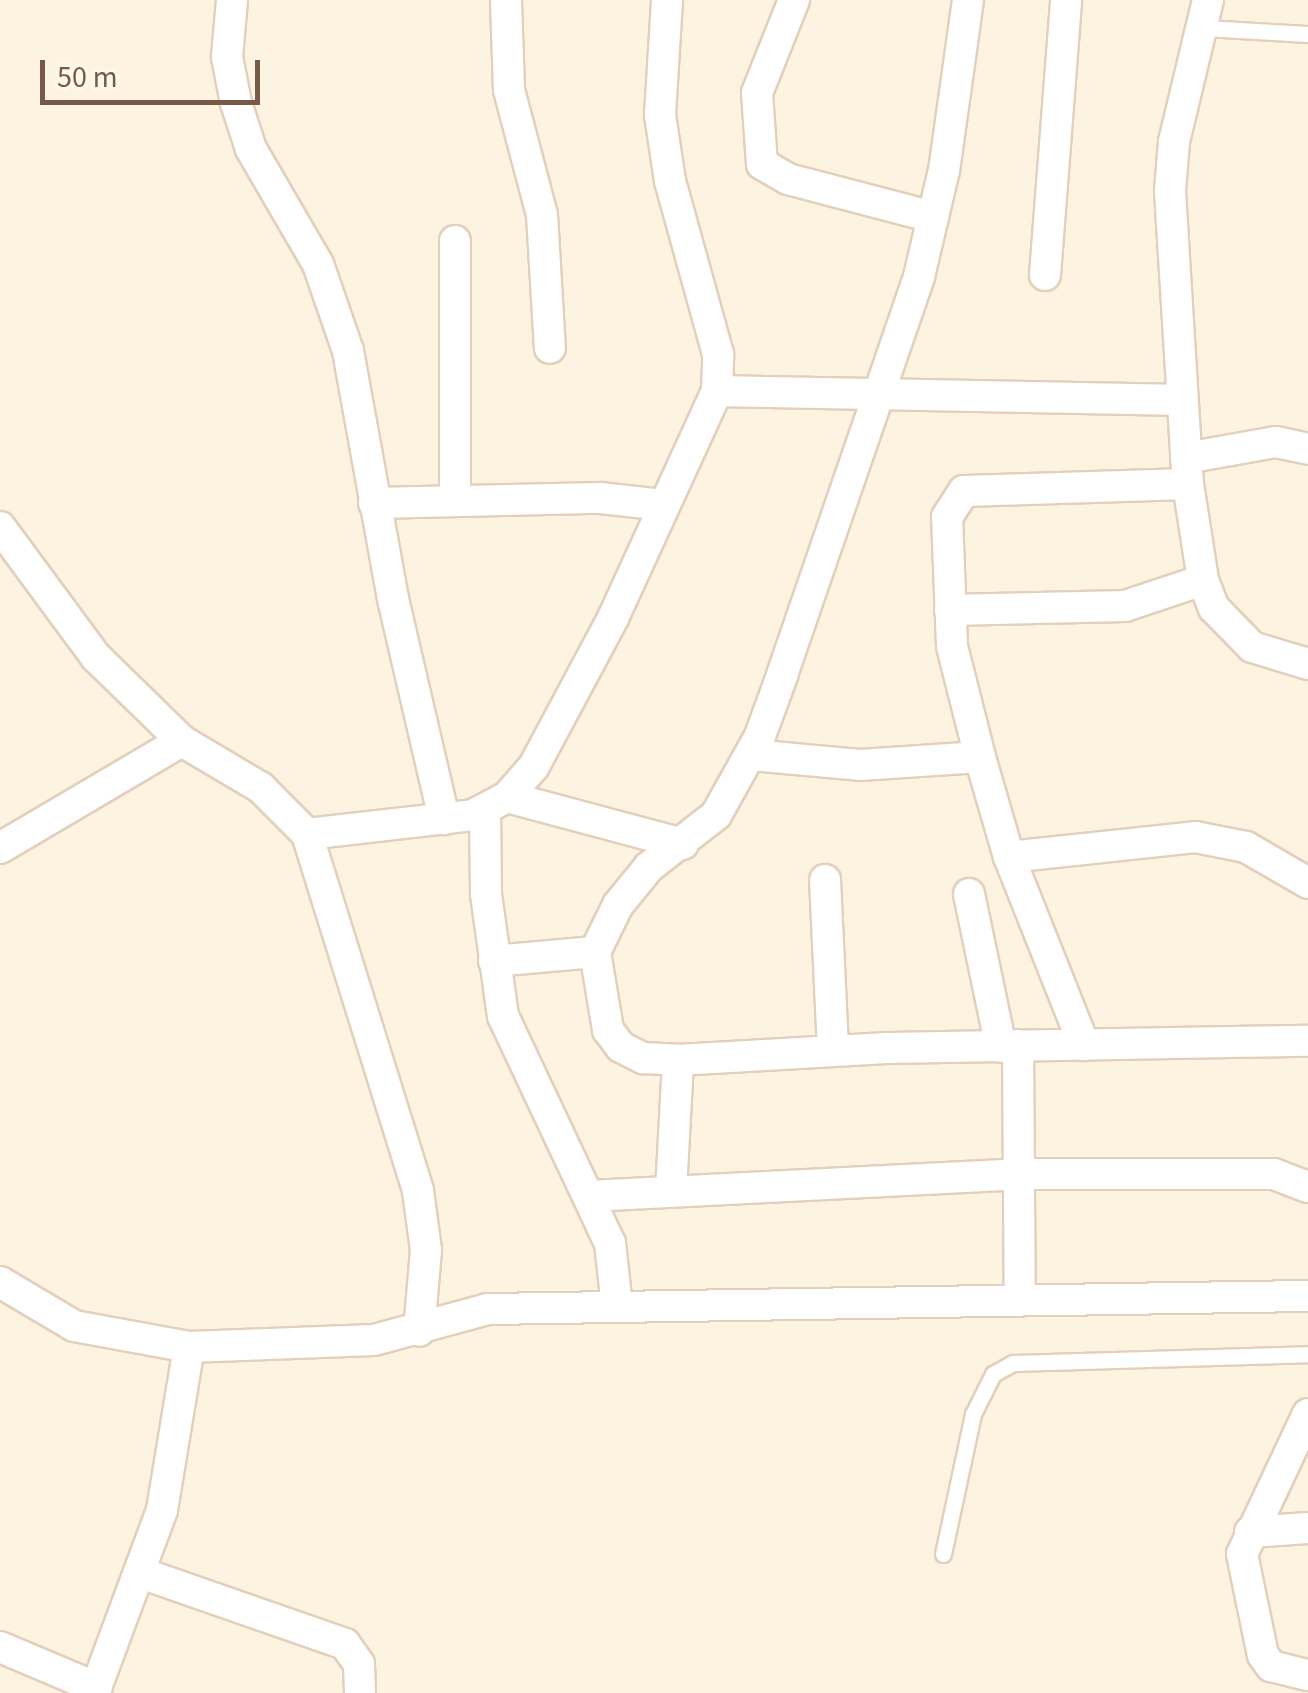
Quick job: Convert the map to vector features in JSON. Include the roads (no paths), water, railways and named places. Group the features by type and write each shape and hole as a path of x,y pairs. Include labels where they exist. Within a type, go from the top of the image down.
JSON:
{"street":[{"path":"232,0 227,57 236,104 251,149 318,264 363,414 374,503 444,819"},
{"path":"506,0 510,90 542,215 550,348"},
{"path":"617,1306 610,1243 519,1060 494,961 496,804 534,766 717,391 718,354 670,182 660,115 668,0"},
{"path":"794,0 756,93 762,164 788,178 934,217"},
{"path":"968,0 934,217 877,396 751,756 716,815 649,867 618,905 596,952 600,1005 621,1048 643,1058 678,1060 833,1051 1308,1041"},
{"path":"1045,275 1066,0"},
{"path":"1206,14 1174,142 1170,191 1187,471 1202,580 1214,608 1252,647 1308,664"},
{"path":"455,241 455,501"},
{"path":"717,391 1182,400"},
{"path":"1084,1044 1009,857 980,756 952,646 947,518 964,491 1187,471 1276,442 1308,449"},
{"path":"374,503 600,498 663,505"},
{"path":"0,527 96,657 182,741 260,788 307,834 418,1191 426,1250 420,1331"},
{"path":"950,610 1125,606 1202,580"},
{"path":"0,848 182,741"},
{"path":"751,756 860,765 980,756"},
{"path":"307,834 444,819 496,804 683,844"},
{"path":"1009,857 1106,843 1224,840 1308,882"},
{"path":"825,880 833,1051"},
{"path":"969,894 1010,1046 1020,1300"},
{"path":"494,961 596,952"},
{"path":"671,1191 678,1060"},
{"path":"589,1196 1018,1174 1274,1174 1308,1186"},
{"path":"0,1282 74,1326 189,1346 374,1340 420,1331 488,1308 1308,1296"},
{"path":"0,1647 96,1691 162,1510 189,1346"},
{"path":"1308,1414 1250,1532 1242,1569 1263,1655 1285,1672 1308,1675"},
{"path":"1250,1532 1308,1528"},
{"path":"141,1573 345,1644 358,1664 360,1693"}],"lane":[{"path":"1206,14 1308,34"},
{"path":"943,1554 972,1414 993,1374 1013,1363 1308,1354"}]}
